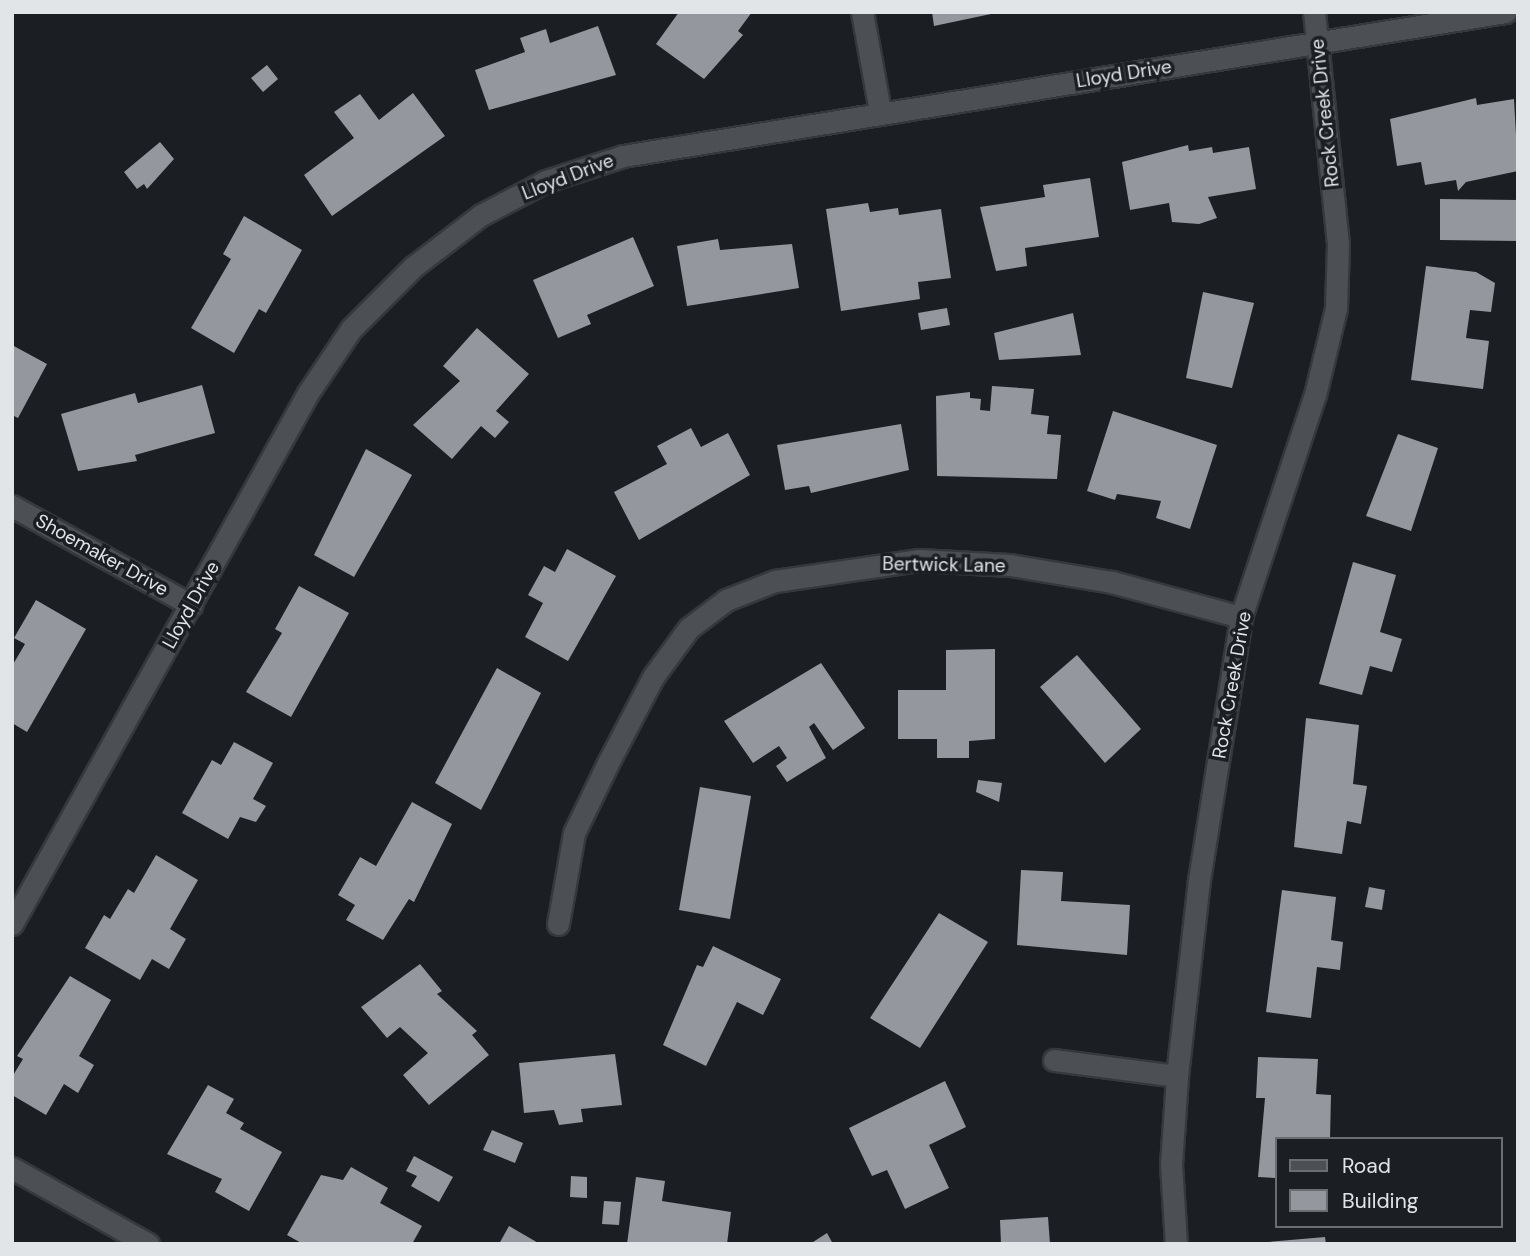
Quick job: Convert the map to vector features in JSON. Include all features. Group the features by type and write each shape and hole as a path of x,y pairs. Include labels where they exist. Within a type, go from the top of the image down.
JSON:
{"street":[{"path":"862,12 880,111"},
{"name":"Rock Creek Drive","path":"1176,1244 1171,1165 1177,1076 1199,880 1241,617 1315,395 1336,308 1338,244 1314,12"},
{"name":"Lloyd Drive","path":"12,924 308,393 351,329 413,267 481,215 546,181 623,156 880,111 1319,44 1504,12"},
{"name":"Shoemaker Drive","path":"12,506 191,605"},
{"name":"Bertwick Lane","path":"558,924 574,833 608,762 653,677 690,628 726,600 775,581 919,560 1010,565 1112,582 1241,617"},
{"path":"1054,1060 1177,1076"},
{"path":"12,1168 148,1244"}],"building":[{"path":"679,12 752,12 738,31 743,35 704,79 656,44"},
{"path":"932,12 991,12 991,14 934,26"},
{"path":"598,26 616,75 489,110 475,70 525,52 520,38 546,29 550,43"},
{"path":"267,65 278,79 263,92 251,78"},
{"path":"413,93 445,136 332,216 304,175 354,138 334,112 360,94 379,120"},
{"path":"1476,98 1477,105 1514,99 1518,171 1466,182 1458,191 1456,180 1425,185 1421,162 1397,166 1390,119"},
{"path":"160,142 174,159 147,189 144,184 137,189 124,172"},
{"path":"1188,145 1189,151 1212,147 1213,153 1249,147 1256,189 1208,197 1217,218 1199,224 1172,222 1169,203 1130,210 1122,162"},
{"path":"1090,178 1099,237 1025,248 1027,266 996,271 980,207 1045,197 1043,185"},
{"path":"1440,199 1518,200 1518,241 1440,240"},
{"path":"868,203 870,212 898,208 899,215 941,209 951,278 918,282 920,299 841,311 826,209"},
{"path":"244,216 302,250 266,313 259,309 234,353 191,328 231,259 223,254"},
{"path":"633,237 654,286 587,315 591,324 558,338 533,280"},
{"path":"718,239 720,250 792,244 799,288 687,306 677,246"},
{"path":"1426,266 1476,272 1495,283 1491,312 1470,310 1466,338 1489,341 1483,389 1411,380"},
{"path":"1203,292 1254,303 1232,388 1186,378"},
{"path":"947,308 950,325 921,330 918,313"},
{"path":"1073,313 1081,355 999,360 994,333"},
{"path":"477,328 529,374 496,411 509,422 495,438 481,426 452,459 413,425 460,381 443,366"},
{"path":"12,345 47,364 18,418 12,415"},
{"path":"202,385 215,433 135,455 137,461 78,471 61,414 135,393 138,403"},
{"path":"992,386 1034,389 1031,414 1049,416 1047,434 1061,435 1057,479 937,476 936,396 970,392 970,398 981,399 980,410 990,411"},
{"path":"1113,411 1217,445 1190,529 1156,518 1161,501 1117,494 1115,500 1087,491"},
{"path":"901,424 909,470 811,493 809,486 785,490 777,445"},
{"path":"691,428 701,447 728,433 750,475 639,540 614,492 667,464 657,446"},
{"path":"1398,434 1438,448 1411,531 1366,516"},
{"path":"366,449 412,475 354,577 314,555"},
{"path":"567,549 616,576 568,661 525,637 543,603 528,595 544,566 555,572"},
{"path":"1353,562 1396,575 1380,632 1402,639 1392,672 1370,666 1362,695 1319,684"},
{"path":"299,586 349,613 291,717 246,692 282,633 275,629"},
{"path":"36,600 86,629 27,732 12,723 12,666 25,644 14,638"},
{"path":"995,649 995,739 969,741 969,758 937,758 937,739 898,739 898,690 946,690 946,650"},
{"path":"1077,655 1141,729 1105,763 1040,687"},
{"path":"821,663 865,728 833,750 814,723 809,727 826,758 787,782 776,766 787,758 779,746 753,763 724,721"},
{"path":"497,668 541,693 481,810 435,783"},
{"path":"1306,718 1359,725 1353,784 1367,786 1361,824 1347,821 1342,854 1294,847"},
{"path":"234,742 273,763 253,799 266,806 256,822 240,817 228,839 182,813 212,760 221,765"},
{"path":"978,780 1002,783 999,802 976,792"},
{"path":"700,787 751,796 730,919 679,910"},
{"path":"412,802 452,824 414,902 409,899 383,940 346,920 355,905 338,895 360,857 376,866"},
{"path":"156,855 198,880 170,929 186,939 169,969 152,959 140,980 85,948 104,915 110,919 128,889 134,893"},
{"path":"1021,870 1063,872 1061,901 1130,905 1127,955 1017,945"},
{"path":"1369,887 1385,890 1382,910 1365,907"},
{"path":"1282,890 1336,897 1331,940 1343,942 1340,970 1317,967 1311,1018 1266,1012"},
{"path":"939,913 988,942 920,1048 870,1018"},
{"path":"713,946 781,979 763,1015 737,1002 706,1066 663,1045 697,965 703,967"},
{"path":"420,964 442,991 437,994 477,1031 472,1035 489,1055 429,1105 403,1075 428,1053 400,1027 387,1038 361,1007"},
{"path":"70,976 111,1000 79,1056 94,1065 78,1093 64,1084 46,1115 12,1095 12,1077 23,1059 17,1056"},
{"path":"615,1054 622,1105 581,1109 583,1122 559,1125 554,1110 524,1113 519,1063"},
{"path":"1258,1057 1318,1059 1316,1094 1331,1095 1330,1137 1274,1137 1274,1178 1258,1177 1265,1098 1256,1098"},
{"path":"945,1081 966,1127 929,1145 949,1188 905,1209 887,1170 872,1176 849,1128"},
{"path":"208,1085 234,1099 226,1113 244,1123 240,1129 282,1152 249,1211 215,1192 222,1179 167,1154"},
{"path":"492,1130 523,1143 515,1163 483,1150"},
{"path":"414,1156 453,1177 439,1202 411,1186 417,1176 406,1171"},
{"path":"351,1167 388,1188 380,1203 422,1226 412,1244 303,1244 287,1235 321,1175 343,1180"},
{"path":"571,1176 587,1177 587,1198 570,1197"},
{"path":"636,1177 665,1181 662,1201 731,1212 727,1244 627,1244"},
{"path":"604,1201 621,1202 619,1225 602,1224"},
{"path":"1048,1217 1050,1244 1001,1244 1000,1220"},
{"path":"509,1226 540,1244 499,1244"},
{"path":"827,1233 833,1244 810,1244"},
{"path":"1325,1237 1326,1244 1268,1244 1268,1242"}]}
